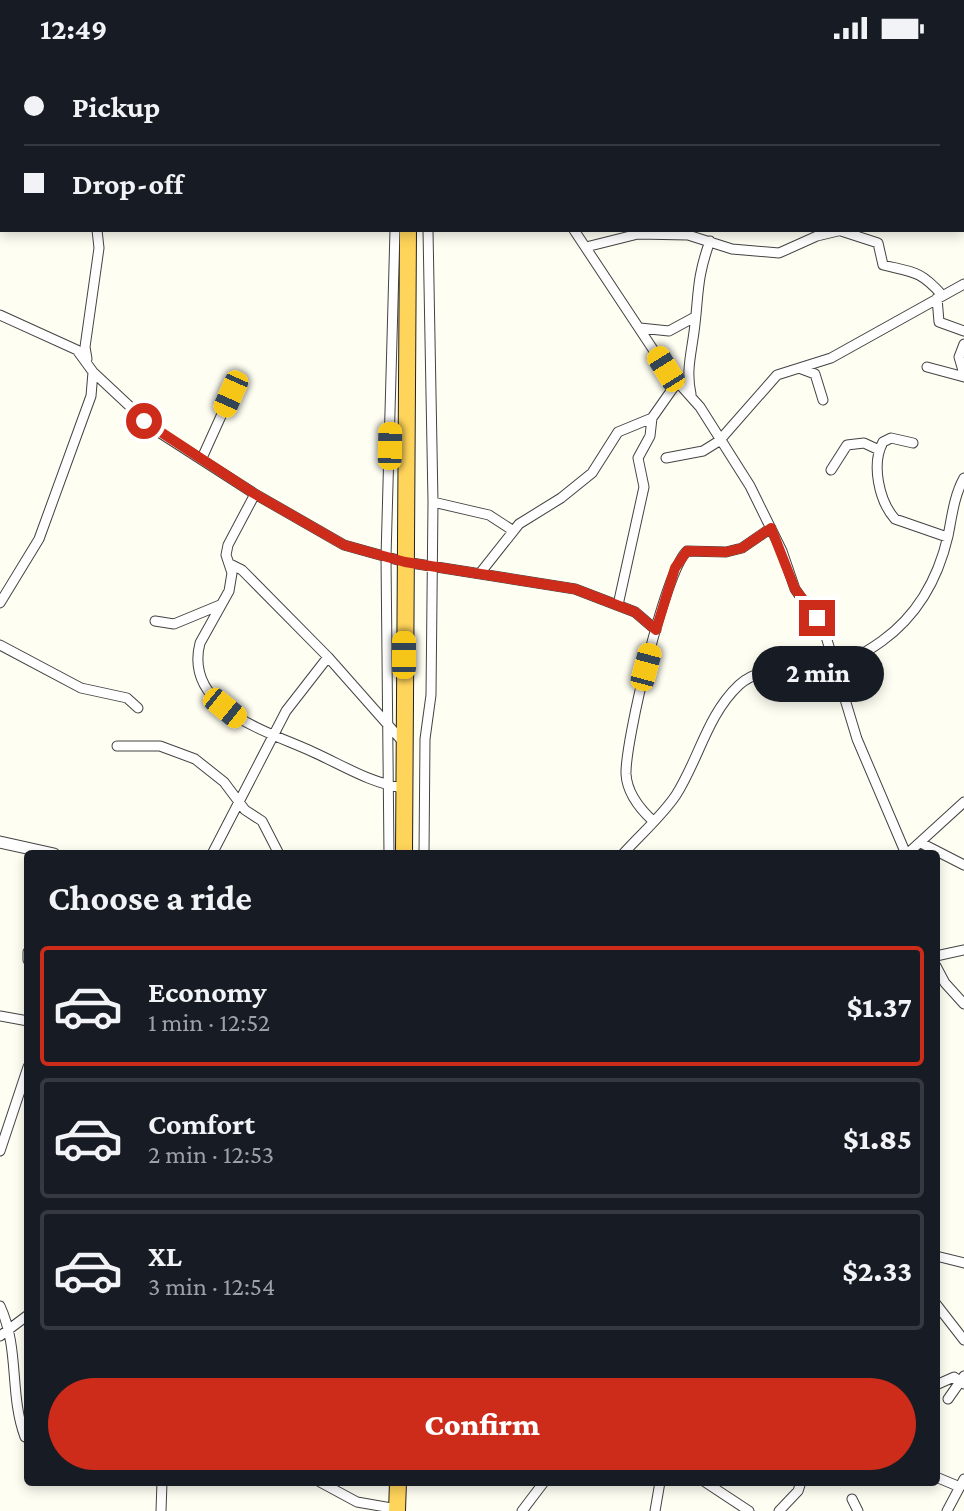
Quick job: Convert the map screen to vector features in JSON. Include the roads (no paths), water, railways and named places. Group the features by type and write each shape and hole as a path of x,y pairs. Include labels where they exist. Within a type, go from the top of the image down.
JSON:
{"highway":[{"path":"404,850 397,787 404,743 408,232"},
{"path":"397,1510 398,1486"}],"street":[{"path":"97,232 99,248 85,347 87,359 93,372 144,421 255,494 344,545 405,562 554,584 618,605 644,618 656,630"},
{"path":"389,850 397,787 389,728 386,557 395,232"},
{"path":"424,850 425,739 431,695 433,502 428,232"},
{"path":"575,232 666,369 692,396 719,441 738,465 771,528 795,589 824,630 857,739 904,850"},
{"path":"586,247 638,234 706,237 732,249 779,253 834,232"},
{"path":"848,232 875,241 879,245 883,265 908,267 928,279 940,296 939,322 964,331"},
{"path":"692,396 687,369 697,280 706,237"},
{"path":"666,458 703,451 719,441 777,375 831,358 964,284"},
{"path":"0,315 65,344 87,359"},
{"path":"640,328 669,331 693,318"},
{"path":"927,367 964,376 959,357 964,344"},
{"path":"795,368 815,374 823,400"},
{"path":"0,603 39,539 91,396 93,372"},
{"path":"618,605 644,487 638,458 650,436 652,418 678,381"},
{"path":"202,458 231,394"},
{"path":"481,572 512,530 592,473 618,432 652,418"},
{"path":"913,443 891,438 879,450 879,480 891,515 909,527 947,537"},
{"path":"831,470 847,445 864,443 879,450"},
{"path":"627,850 674,797 709,726 742,682 778,670 837,665 893,633 917,609 930,590 947,537 956,495 964,478"},
{"path":"255,494 228,545 229,591 197,654 202,676 225,708 250,727 397,787"},
{"path":"433,502 489,515 512,530"},
{"path":"653,821 636,800 626,772 633,725 675,568 687,551 726,552 742,548 771,528"},
{"path":"230,564 242,570 328,657 404,743"},
{"path":"155,621 174,624 220,605"},
{"path":"0,645 68,682 127,698 138,708"},
{"path":"214,850 272,737 300,690 328,657"},
{"path":"117,746 160,746 195,759 224,782 237,803 262,821 277,850"},
{"path":"911,850 964,802"},
{"path":"0,842 35,850"},
{"path":"921,843 935,850"},
{"path":"940,853 964,865"},
{"path":"940,955 964,950"},
{"path":"940,974 964,1004"},
{"path":"0,1016 24,1020"},
{"path":"0,1151 24,1079"},
{"path":"940,1257 964,1263"},
{"path":"0,1306 10,1329 24,1431"},
{"path":"940,1309 964,1340"},
{"path":"0,1336 24,1318"},
{"path":"940,1383 954,1377 963,1380 948,1399"},
{"path":"16,1386 24,1385"},
{"path":"940,1478 962,1483 947,1511"},
{"path":"161,1511 162,1486"},
{"path":"327,1486 357,1502 397,1510"},
{"path":"522,1511 541,1486"},
{"path":"655,1511 659,1486"},
{"path":"711,1486 749,1511"},
{"path":"779,1511 800,1486"},
{"path":"852,1499 858,1511"}]}
